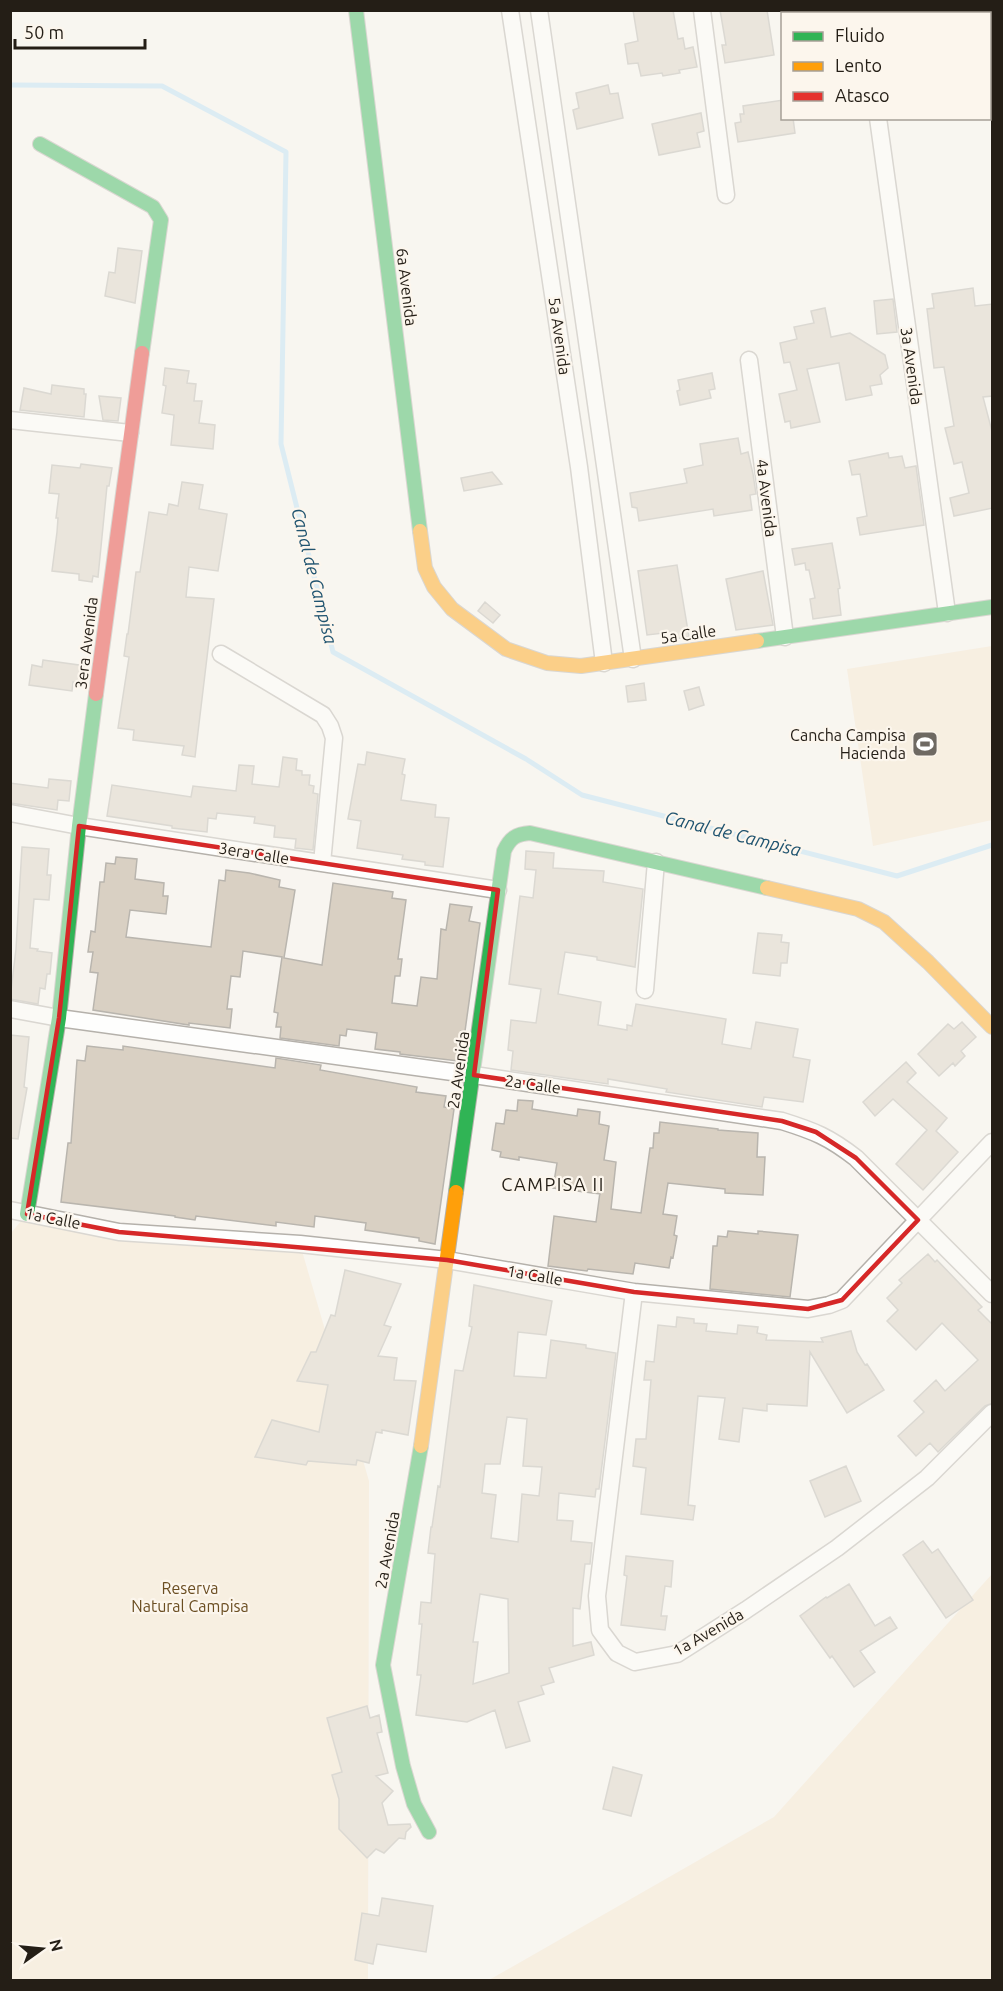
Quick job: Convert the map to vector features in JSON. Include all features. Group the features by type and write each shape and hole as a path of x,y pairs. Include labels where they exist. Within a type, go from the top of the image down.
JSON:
{"street":[{"name":"6a Avenida","path":"356,10 425,568"},
{"name":"5a Avenida","path":"510,10 579,466 604,663"},
{"name":"5a Avenida","path":"539,10 633,659"},
{"path":"702,10 726,195"},
{"name":"3a Avenida","path":"878,120 947,613"},
{"name":"3era Avenida","path":"19,1212 59,1018 79,826 130,434 161,220 153,207 40,144"},
{"path":"540,205 567,200"},
{"name":"4a Avenida","path":"749,360 785,637"},
{"path":"10,420 130,434"},
{"path":"579,466 605,462"},
{"name":"5a Calle","path":"425,568 434,587 452,609 506,649 547,663 581,666 993,607"},
{"path":"221,654 323,715 330,726 334,738 322,863"},
{"name":"3era Calle","path":"10,813 79,826 498,890"},
{"name":"2a Avenida","path":"429,1832 414,1804 408,1785 393,1722 383,1665 415,1488 498,890 504,851 510,839 520,834 530,833 858,909 884,922 993,1027"},
{"path":"645,990 656,862"},
{"name":"2a Calle","path":"10,1009 59,1018 474,1075 783,1121 816,1132 837,1143 856,1158 993,1294"},
{"name":"1a Calle","path":"19,1212 119,1232 300,1244 447,1260 634,1292 808,1309 842,1300 993,1142"},
{"name":"1a Avenida","path":"634,1292 597,1596 600,1630 617,1653 635,1662 677,1654 837,1548 927,1478 993,1413"}],"highlighted area":[{"path":"79,826 498,890 474,1075 782,1121 816,1132 856,1158 918,1220 842,1300 808,1309 634,1292 447,1260 119,1232 27,1214 59,1018"}],"green space":[{"name":"Cancha Campisa Hacienda","path":"992,646 992,820 873,846 847,669"},
{"name":"Reserva Natural Campisa","path":"27,1214 300,1244 369,1481 368,1980 11,1980 11,1233"},
{"path":"992,1574 992,1980 489,1980 774,1817"}],"building":[{"path":"633,10 673,10 678,39 683,38 685,49 693,47 697,67 663,76 662,73 641,76 638,63 628,64 625,44 638,41"},
{"path":"720,10 767,10 774,55 725,63 722,45 726,45"},
{"path":"608,85 610,94 618,93 623,118 577,129 573,110 579,108 576,93"},
{"path":"781,100 781,120 793,120 795,133 738,142 735,123 741,122 740,114 744,114 743,106"},
{"path":"701,113 704,131 697,133 700,147 659,155 652,124"},
{"path":"118,248 142,251 135,303 105,296 109,272 115,273"},
{"path":"973,288 975,306 993,304 993,396 983,397 993,435 993,508 954,516 950,498 969,493 962,462 954,464 945,428 954,426 944,367 934,368 927,309 934,308 932,294"},
{"path":"893,299 897,332 877,334 874,301"},
{"path":"825,308 831,337 850,333 885,355 888,368 880,375 882,384 870,386 872,395 846,400 839,363 807,369 820,422 791,428 790,421 785,422 779,394 797,390 790,362 784,363 780,343 797,339 794,327 814,323 811,311"},
{"path":"165,368 189,371 187,383 196,384 194,401 202,401 199,423 215,425 213,449 171,445 174,415 162,413 166,386 163,385"},
{"path":"712,373 715,389 709,390 711,398 680,405 677,391 680,390 678,380"},
{"path":"52,385 84,389 84,394 86,394 84,417 20,410 24,388 51,394"},
{"path":"99,396 121,398 118,421 103,420"},
{"path":"738,438 741,454 748,452 753,474 756,494 750,495 752,510 714,516 713,509 639,521 637,508 632,507 630,493 687,483 684,469 703,465 700,444"},
{"path":"888,453 889,458 902,456 905,468 916,466 924,525 860,535 857,518 867,516 860,474 852,475 849,461"},
{"path":"81,464 112,468 109,486 107,486 98,577 93,576 92,582 79,580 79,574 52,571 59,494 49,493 52,465 80,468"},
{"path":"492,472 502,484 464,491 461,478"},
{"path":"182,482 203,485 199,509 227,514 218,571 189,567 186,597 214,599 195,757 182,755 184,746 133,740 134,730 118,728 129,657 124,656 127,634 136,572 140,572 149,512 167,515 169,504 178,506"},
{"path":"832,543 840,588 838,589 841,615 813,619 810,599 815,598 809,570 806,570 805,563 795,565 792,549"},
{"path":"677,565 689,637 673,639 672,632 647,635 638,571"},
{"path":"763,571 773,625 736,630 726,579"},
{"path":"485,602 500,615 493,623 478,611"},
{"path":"43,660 86,666 84,684 73,682 72,691 29,685 32,665 42,667"},
{"path":"644,683 646,700 628,702 626,686"},
{"path":"699,687 704,705 689,710 684,691"},
{"path":"367,752 405,759 401,800 436,805 435,817 449,818 443,867 402,859 403,855 357,848 361,821 348,819 358,764 365,765"},
{"path":"283,757 297,759 296,770 302,771 302,775 310,775 309,785 314,786 313,793 318,794 313,850 295,848 296,839 274,837 275,826 254,823 255,817 217,813 216,819 208,818 207,832 107,816 112,785 191,797 193,786 236,791 239,765 254,766 252,784 279,787"},
{"path":"49,779 71,781 69,801 58,800 57,810 10,803 10,783 48,788"},
{"path":"22,847 49,849 47,875 51,875 49,900 34,899 30,948 52,953 50,974 47,974 45,989 40,988 38,1004 10,999 16,949"},
{"path":"526,851 554,853 553,868 604,871 603,882 643,889 635,967 597,960 597,957 565,952 558,994 601,1002 598,1025 627,1030 627,1025 632,1026 636,1004 726,1019 722,1044 751,1049 756,1022 798,1029 793,1057 810,1060 803,1102 764,1097 762,1107 666,1092 667,1089 608,1079 608,1084 511,1070 513,1051 508,1050 511,1020 536,1023 541,989 509,984 520,896 533,898 536,870 525,869"},
{"path":"116,857 137,859 135,879 164,883 163,896 168,896 166,914 130,910 126,937 211,947 219,880 225,881 226,870 249,873 280,880 279,887 295,890 284,958 322,965 333,883 393,892 392,898 406,900 398,959 402,959 400,976 395,976 392,1003 417,1006 421,977 437,979 441,929 446,930 450,904 472,907 469,921 480,923 465,1031 461,1031 458,1061 375,1049 377,1033 347,1029 346,1036 340,1035 339,1046 280,1038 281,1027 276,1027 278,1013 274,1012 282,957 243,951 240,977 231,976 227,1009 232,1009 230,1028 189,1023 189,1025 93,1010 98,973 90,972 93,952 88,952 91,931 95,932 100,882 104,882 106,863 115,864"},
{"path":"758,933 782,935 781,942 789,943 787,963 781,963 780,976 753,973"},
{"path":"962,1022 976,1037 961,1051 965,1056 955,1066 953,1063 939,1076 918,1054 948,1024 954,1029"},
{"path":"10,1035 29,1037 24,1087 27,1088 18,1139 10,1138"},
{"path":"87,1046 123,1050 123,1046 275,1068 276,1058 321,1065 320,1070 417,1087 416,1092 446,1096 444,1107 454,1109 435,1244 419,1241 419,1238 365,1230 366,1223 315,1216 314,1227 276,1222 276,1226 196,1216 195,1220 61,1202 68,1143 71,1143 77,1060 85,1061"},
{"path":"906,1062 916,1073 907,1082 947,1118 936,1131 958,1152 923,1190 896,1164 927,1130 893,1099 875,1116 863,1102"},
{"path":"518,1100 533,1101 532,1109 577,1116 578,1109 600,1112 599,1124 609,1126 604,1160 616,1162 611,1209 641,1213 650,1148 653,1148 654,1133 659,1133 660,1122 758,1133 757,1157 765,1157 763,1195 725,1193 725,1189 668,1183 663,1214 677,1216 674,1235 677,1236 669,1268 635,1263 633,1274 548,1266 554,1216 596,1222 600,1194 553,1188 557,1163 519,1157 519,1160 500,1157 501,1152 492,1150 496,1123 504,1124 506,1110 517,1111"},
{"path":"728,1231 798,1235 790,1297 710,1289 713,1246 717,1246 718,1236 727,1237"},
{"path":"928,1254 935,1262 937,1260 982,1307 978,1310 993,1325 993,1403 985,1406 938,1452 930,1443 916,1456 898,1436 924,1412 914,1401 936,1380 945,1391 978,1360 942,1323 916,1350 887,1321 898,1310 887,1298 902,1283 899,1280"},
{"path":"345,1270 401,1284 384,1325 391,1327 378,1356 397,1358 394,1380 416,1381 408,1435 382,1430 382,1433 376,1432 369,1463 357,1460 356,1465 308,1461 306,1465 255,1457 272,1420 319,1432 328,1385 297,1381 311,1352 316,1352 331,1315 335,1316"},
{"path":"474,1285 552,1301 546,1335 518,1332 514,1376 546,1378 551,1340 586,1345 586,1348 616,1353 599,1489 596,1489 595,1497 559,1493 557,1520 573,1521 571,1541 592,1543 590,1564 585,1564 580,1609 573,1608 573,1646 591,1642 594,1655 549,1668 554,1682 541,1686 544,1694 518,1702 530,1741 506,1748 495,1710 467,1722 416,1715 421,1675 417,1675 422,1624 419,1624 421,1602 431,1603 435,1554 428,1553 431,1527 438,1486 440,1487 455,1370 463,1371 472,1327 469,1326","holes":["507,1417 527,1419 523,1466 542,1467 539,1496 522,1494 518,1542 491,1538 496,1495 482,1493 485,1464 500,1464","480,1594 508,1599 509,1673 473,1684 478,1642 473,1642"]},
{"path":"677,1317 694,1319 694,1323 707,1324 706,1331 737,1334 738,1325 758,1327 757,1333 767,1335 766,1340 823,1342 821,1338 851,1331 857,1352 884,1390 847,1413 810,1352 807,1406 767,1404 767,1411 743,1408 739,1442 719,1439 725,1398 698,1396 688,1505 695,1506 693,1520 641,1514 646,1468 633,1466 636,1439 646,1439 651,1380 644,1380 646,1361 654,1362 658,1325 676,1327"},
{"path":"846,1466 861,1501 825,1517 810,1481"},
{"path":"923,1541 932,1553 938,1549 973,1600 946,1618 903,1555"},
{"path":"626,1556 673,1561 671,1587 665,1586 661,1616 667,1616 665,1630 621,1625 627,1576 624,1575"},
{"path":"849,1584 875,1626 890,1617 897,1628 860,1651 875,1672 854,1687 800,1616"},
{"path":"367,1706 370,1718 379,1715 382,1732 377,1733 388,1773 376,1776 393,1791 382,1803 388,1825 410,1824 411,1827 406,1832 405,1839 399,1838 384,1853 376,1849 367,1858 339,1829 339,1799 332,1775 342,1772 327,1718"},
{"path":"613,1767 642,1775 631,1816 603,1809"},
{"path":"382,1898 433,1906 426,1952 377,1944 373,1964 355,1960 362,1913 379,1916"}],"waterway":[{"name":"Canal de Campisa","path":"10,85 162,86 286,152 281,444 333,652 526,759 582,795 897,876 992,845"}],"traffic: fast":[{"path":"356,10 420,531"},
{"path":"40,144 153,207 161,220 142,353"},
{"path":"757,641 992,607"},
{"path":"27,1214 59,1018 79,826 96,694"},
{"path":"456,1192 504,851 511,840 521,834 530,833 767,888"},
{"path":"421,1446 383,1665 403,1766 414,1804 429,1832"}],"traffic: slow":[{"path":"420,531 425,568 434,587 452,609 506,649 547,663 581,666 757,641"},
{"path":"767,888 858,909 884,922 928,962 992,1027"},
{"path":"421,1446 456,1192"}],"traffic: jam":[{"path":"96,694 142,353"}],"place":[{"name":"Cancha Campisa Hacienda","path":"925,744"}],"district":[{"name":"CAMPISA II","path":"553,1185"}]}
